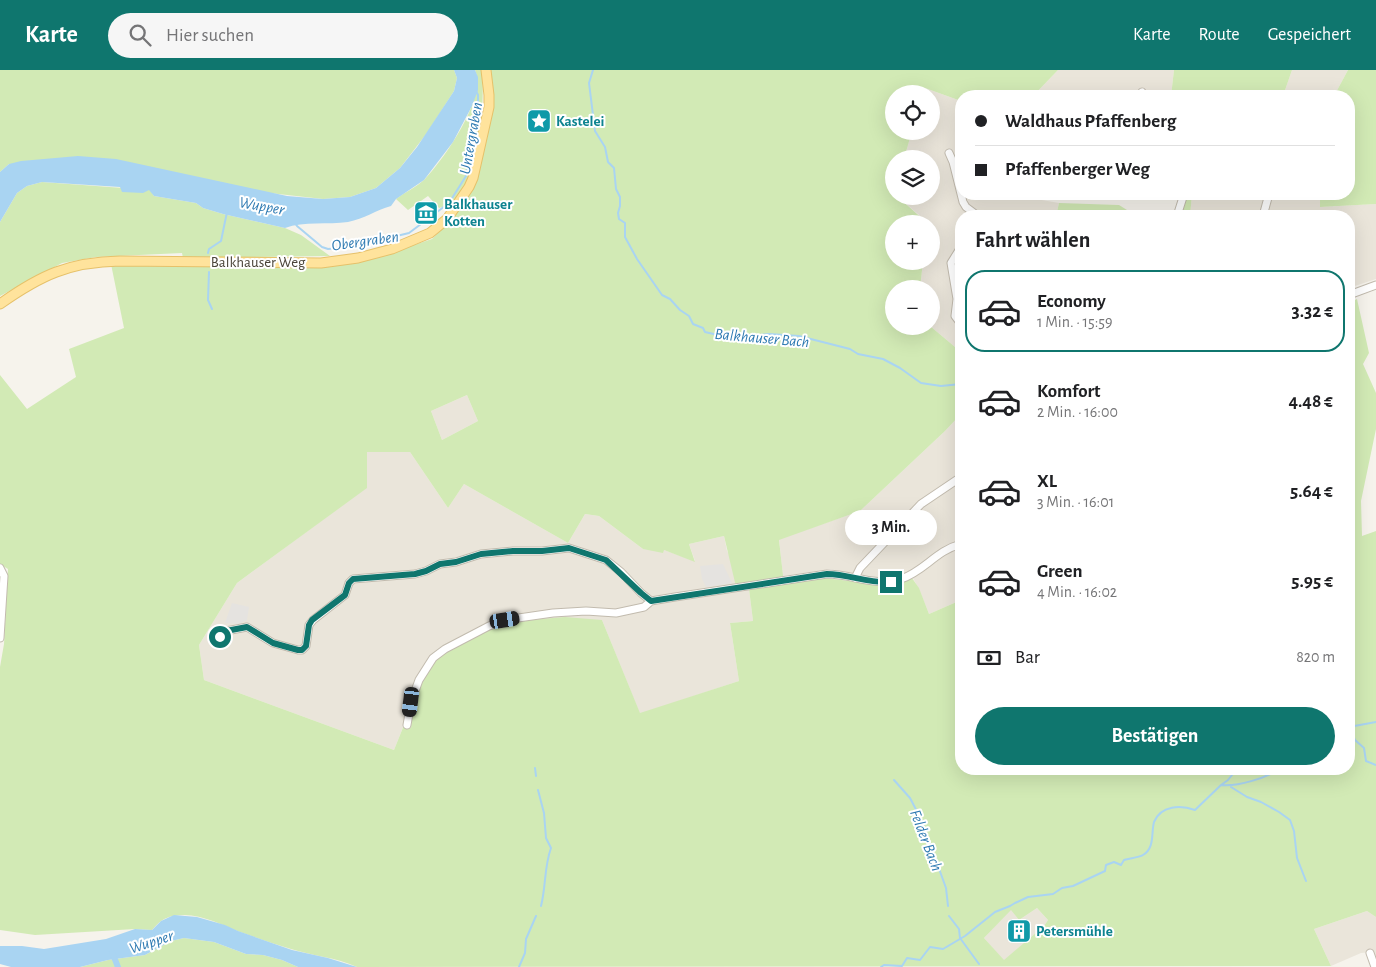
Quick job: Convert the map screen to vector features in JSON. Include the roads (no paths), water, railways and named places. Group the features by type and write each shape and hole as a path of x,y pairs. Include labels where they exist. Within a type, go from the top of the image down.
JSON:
{"main road":[{"name":"Balkhauser Weg","path":"0,304 31,283 56,271 87,264 120,261 335,262 385,251 421,238 436,229 446,218 473,178 489,107 486,70"}],"street":[{"path":"948,153 955,173"},
{"path":"962,200 972,210"},
{"path":"955,257 951,263 955,292"},
{"path":"1355,293 1376,285"},
{"path":"855,578 860,568 921,504 955,481"},
{"path":"407,725 411,702 419,680 433,658 471,635 505,620 577,611 616,613 644,607 651,601 827,574 878,582 899,580 918,571 943,551 955,546"},
{"path":"220,637 226,631 247,627 278,645 302,650 306,646 309,625 312,620 345,595 349,583 353,579 415,574 440,564 497,552 569,548 598,556 610,563 651,601"},
{"path":"0,568 4,576 0,638"},
{"path":"1370,953 1375,967"}],"water":[{"name":"Wupper","path":"454,70 475,70 478,77 478,90 472,106 453,142 424,180 396,199 391,206 359,219 340,223 308,224 285,228 223,214 203,208 196,203 154,196 149,190 143,193 122,192 120,187 42,182 27,186 17,193 0,222 0,172 9,164 21,161 78,156 116,159 287,196 323,199 350,197 376,188 400,168 417,147 454,91 457,78"},
{"name":"Wupper","path":"174,915 197,917 225,925 292,950 357,967 298,967 263,955 246,954 214,942 184,938 171,941 145,955 108,960 80,967 11,967 0,964 0,946 44,949 106,939 135,929 152,930 161,921"}],"waterway":[{"name":"Balkhauser Bach","path":"593,70 589,83 595,131 605,147 608,162 614,168 616,189 620,197 618,213 619,219 625,223 625,237 637,259 662,295 670,299 680,310 689,316 693,324 703,328 705,332 718,335 738,334 743,337 769,334 799,336 850,349 858,354 883,359 921,383 941,386 955,385"},
{"name":"Obergraben","path":"294,222 322,247 328,249 351,247 409,233 449,203 466,176 478,104 476,91"},
{"path":"208,253 209,249 221,241 227,212"},
{"path":"209,272 208,300 212,309"},
{"path":"1355,726 1376,722"},
{"path":"1355,740 1364,748 1366,761 1376,765"},
{"path":"535,768 536,776"},
{"path":"1221,785 1232,775"},
{"path":"881,967 884,965 902,966 907,958 920,960 930,947 943,949 965,936 995,912 1028,897 1053,894 1062,888 1073,886 1105,871 1106,865 1114,862 1121,865 1124,860 1139,857 1147,852 1151,844 1154,822 1161,812 1178,807 1195,810 1221,785 1235,785 1269,775"},
{"name":"Felder Bach","path":"894,780 910,798 921,819 946,888 948,906"},
{"path":"1231,787 1279,812 1290,820 1294,831 1297,858 1306,881"},
{"path":"538,790 544,813 546,838 551,848 547,862 541,906"},
{"path":"519,967 525,953 526,939 536,916"},
{"name":"Felder Bach","path":"949,916 959,929 960,938 979,964"},
{"path":"112,952 118,967"}],"place":[{"name":"Kastelei","path":"539,121"},
{"name":"Balkhauser Kotten","path":"426,213"},
{"name":"Petersmühle","path":"1019,931"}],"water label":[{"name":"Untergraben","path":"470,138"}]}
